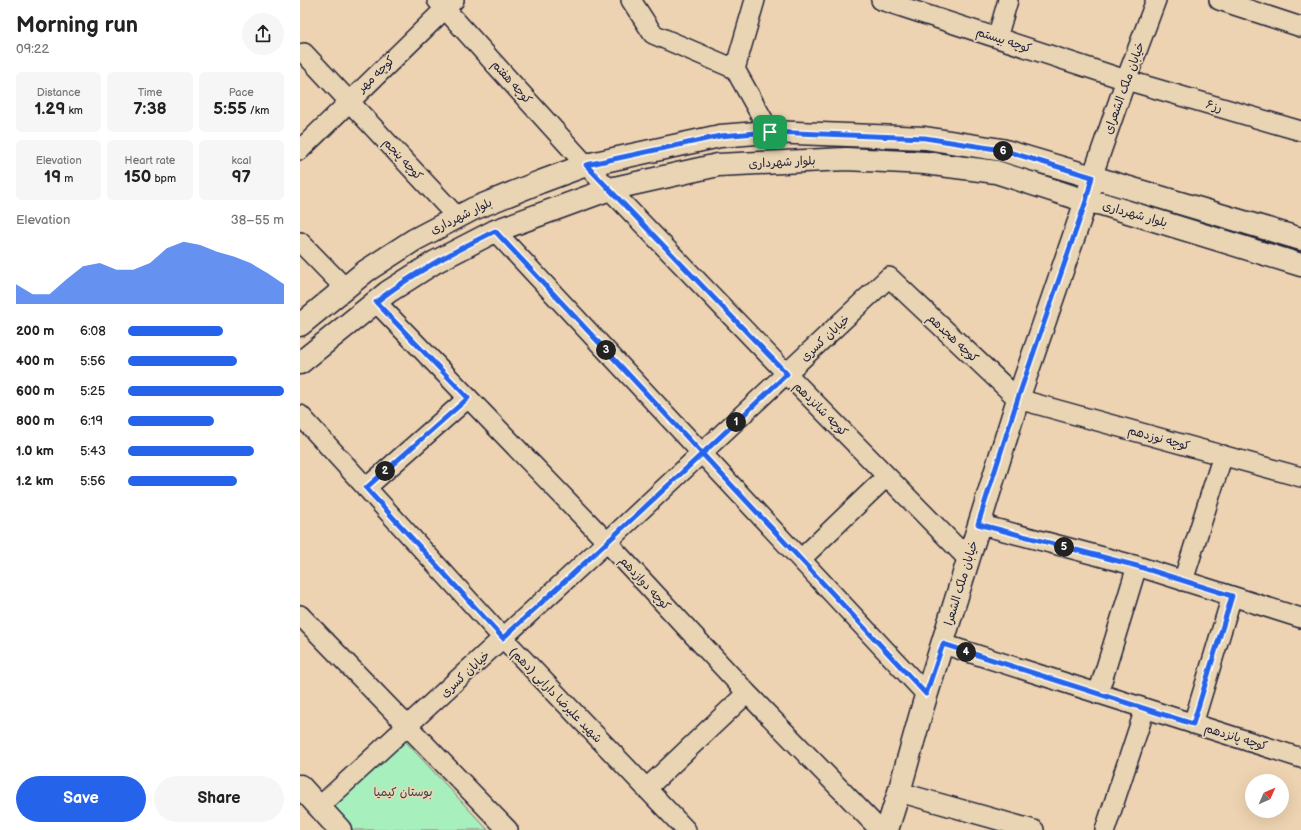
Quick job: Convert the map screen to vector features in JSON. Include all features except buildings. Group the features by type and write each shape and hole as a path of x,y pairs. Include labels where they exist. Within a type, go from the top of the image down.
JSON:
{"main road":[{"name":"بلوار شهرداری","path":"300,325 366,271 414,240 473,209 586,165 720,136 770,132 925,138 1002,150 1301,239"},
{"name":"بلوار شهرداری","path":"300,363 388,292 435,262 495,231 610,189 718,165 846,159 925,163 996,172 1086,201 1102,204 1301,265"},
{"name":"خیابان ملک الشعرا","path":"887,830 926,694 943,644 978,524 1018,398 1086,201 1092,177"},
{"path":"300,786 340,830"}],"street":[{"path":"631,0 653,34 735,69 770,132"},
{"path":"735,69 755,0"},
{"name":"کوچه بیستم","path":"881,0 1126,80"},
{"path":"997,38 1008,0"},
{"name":"خیابان ملک الشعرای","path":"1092,177 1156,0"},
{"path":"1219,0 1301,27"},
{"name":"کوچه مهر","path":"300,150 445,3"},
{"name":"کوچه هفتم","path":"445,3 586,165 610,189"},
{"name":"کوچه پنجم","path":"304,53 456,217"},
{"name":"رز۶","path":"1126,80 1301,131"},
{"name":"کوچه شانزدهم","path":"610,189 787,374 968,559"},
{"path":"495,231 926,694"},
{"path":"300,242 345,288"},
{"name":"خیابان کسری","path":"319,807 408,727 702,454 889,277"},
{"name":"کوچه هجدهم","path":"889,277 1018,398"},
{"name":"کوچه دوازدهم","path":"376,302 607,542 747,693 880,830"},
{"path":"366,488 468,398"},
{"name":"کوچه نوزدهم","path":"1018,398 1301,477"},
{"name":"شهید علیرضا دارابی (دهم)","path":"300,415 503,638 686,830"},
{"path":"1183,581 1223,455"},
{"path":"801,559 886,476"},
{"path":"978,524 1137,566 1301,618"},
{"path":"1098,694 1137,566"},
{"path":"1193,724 1232,596"},
{"path":"300,615 508,830"},
{"name":"کوچه پانزدهم","path":"943,644 1301,758"},
{"path":"646,789 747,693"},
{"path":"1105,830 1145,709"},
{"path":"899,792 1034,830"}],"green space":[{"name":"بوستان کیمیا","path":"405,741 488,830 349,830 329,809"}],"route":[{"path":"770,132 720,136 586,165 787,374 702,454 503,638 366,488 468,398 376,302 388,292 435,262 495,231 633,380 702,454 801,559 926,694 943,644 1193,724 1232,596 1137,566 978,524 1018,398 1086,201 1092,177 1002,150 925,138 770,132"}]}
